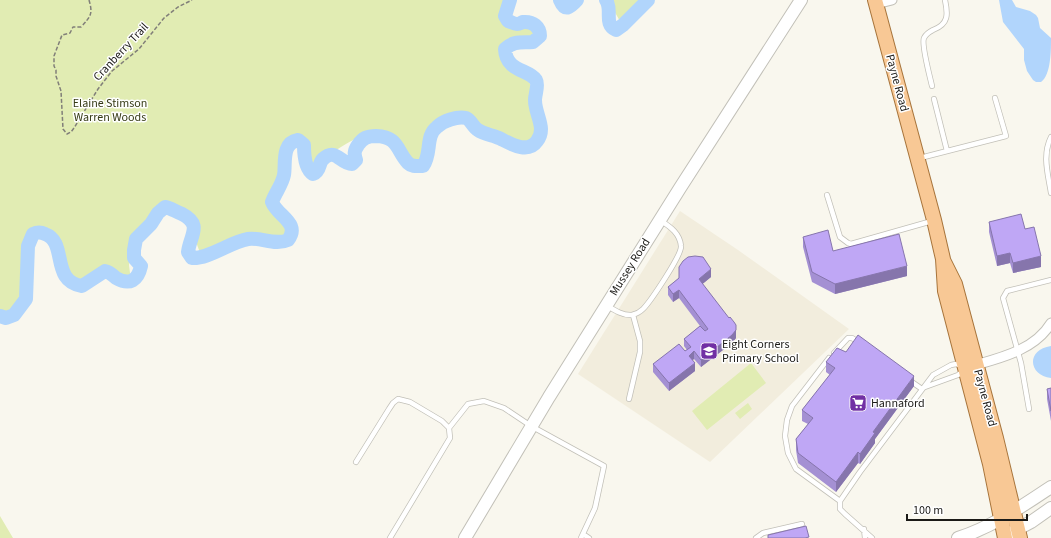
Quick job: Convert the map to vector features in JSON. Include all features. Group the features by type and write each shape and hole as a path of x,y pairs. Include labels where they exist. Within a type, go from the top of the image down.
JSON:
{"main road":[{"name":"Payne Road","path":"875,2 934,220 943,260 945,291 996,438 1019,534"},
{"name":"Payne Road","path":"971,366 1003,537"}],"street":[{"name":"Mussey Road","path":"465,538 531,426 660,220 801,0"},
{"path":"875,2 892,0"},
{"path":"971,366 1018,350 1034,341 1050,326"},
{"path":"958,538 985,528 1001,520 1051,487"},
{"path":"1003,537 1019,534 1051,508"}],"lane":[{"path":"932,86 923,39 926,34 941,26 946,19 948,12 945,0"},
{"path":"918,158 1006,136 995,98"},
{"path":"934,99 947,151"},
{"path":"1051,137 1047,145 1045,155 1051,193"},
{"path":"826,195 840,237 851,244 934,220"},
{"path":"606,306 626,315 633,315 639,312 648,302 676,259 681,249 680,240 677,233 660,220"},
{"path":"1028,409 1024,378 1018,350 1003,298 1008,291 1051,280"},
{"path":"629,399 640,352 640,341 633,315"},
{"path":"840,501 799,472 789,458 786,445 786,420 795,400 845,340 850,337 866,348"},
{"path":"872,538 842,511 840,501 933,375 942,369 956,364 971,366"},
{"path":"924,388 958,375 971,366"},
{"path":"906,377 924,388"},
{"path":"356,462 389,409 398,399 410,402 442,421 449,428 450,438 390,538"},
{"path":"449,428 468,404 484,401 504,408 531,426 604,466 595,508 582,536 590,538"},
{"path":"756,538 763,533 802,524"},
{"path":"864,530 865,538"}],"path":[{"name":"Cranberry Trail","path":"89,0 92,11 88,19 81,27 73,27 70,33 62,35 54,56 54,66 61,91 63,129 67,134 74,128 112,71 139,49 164,18 178,7 192,0"}],"shaded area":[{"name":"Eight Corners Primary School","path":"680,211 738,250 849,329 710,462 578,374"}],"green space":[{"name":"Elaine Stimson Warren Woods","path":"0,0 505,0 501,9 502,20 517,27 532,29 537,37 506,45 502,48 500,54 501,60 505,64 525,76 530,83 531,112 537,132 533,140 523,143 515,143 497,132 479,126 467,118 462,116 452,116 442,120 431,131 427,139 421,163 413,162 396,145 388,140 380,136 372,135 363,136 353,140 329,154 322,159 315,169 311,168 301,143 293,141 285,144 280,155 281,176 268,200 270,209 286,227 287,234 284,238 280,239 259,236 237,237 201,251 199,250 196,242 197,224 192,217 172,208 162,207 154,212 143,233 132,248 129,265 131,281 129,283 120,282 115,271 110,266 101,270 86,282 77,281 70,278 62,267 55,236 45,234 36,239 28,248 24,259 20,289 20,302 13,311 5,314 0,311"},
{"path":"608,0 639,0 621,23"},
{"path":"751,363 766,383 707,430 692,411"},
{"path":"748,403 752,409 740,419 735,413"},
{"path":"0,516 13,538 0,538"}],"water":[{"path":"999,0 1012,0 1016,7 1030,11 1036,15 1040,28 1051,38 1049,68 1047,74 1041,82 1036,82 1033,80 1027,71 1024,60 1024,49 1003,22"},
{"path":"1051,346 1051,378 1038,373 1034,368 1033,363 1037,352 1043,348"}],"building":[{"path":"1021,214 1025,229 1034,227 1041,256 1013,263 1010,253 997,256 989,222"},
{"path":"828,230 833,251 899,234 907,266 835,284 812,272 803,237"},
{"path":"688,257 703,257 711,269 699,279 729,318 730,317 734,322 736,325 736,330 701,360 694,351 689,356 695,363 669,383 653,364 679,344 685,351 691,347 684,339 700,326 705,331 708,329 679,290 673,294 668,287 679,278 679,267 683,261"},
{"name":"Hannaford","path":"858,335 914,376 873,432 875,433 860,454 858,452 836,482 798,453 796,439 813,418 802,410 835,368 826,362 837,348 846,352"},
{"path":"1051,388 1051,411 1047,389"},
{"path":"806,526 809,537 768,538 768,535"}],"waterway":[{"path":"0,316 6,318 14,315 26,299 28,246 33,234 39,232 52,238 56,245 62,269 66,277 72,283 82,286 105,271 121,280 133,280 138,275 141,266 134,258 136,239 165,207 182,214 192,222 194,231 188,252 192,258 205,256 234,243 248,239 273,242 283,242 288,240 292,229 290,224 272,202 283,179 285,154 287,149 289,145 298,140 304,145 308,169 313,174 316,173 320,163 327,156 335,155 344,162 352,164 356,160 355,152 358,145 366,138 373,136 389,139 396,145 408,163 415,166 423,166 426,161 433,131 443,123 459,118 466,118 476,129 481,132 519,147 529,147 533,145 540,136 541,131 535,106 537,82 533,76 518,69 509,62 505,49 515,43 533,42 540,36 540,33 537,27 530,22 517,24 508,21 505,16 510,0"},
{"path":"560,0 562,4 568,8 577,0"},
{"path":"606,0 609,8 609,21 612,27 616,30 648,0"}],"place":[{"name":"Eight Corners Primary School","path":"709,351"},
{"name":"Hannaford","path":"858,403"}]}
